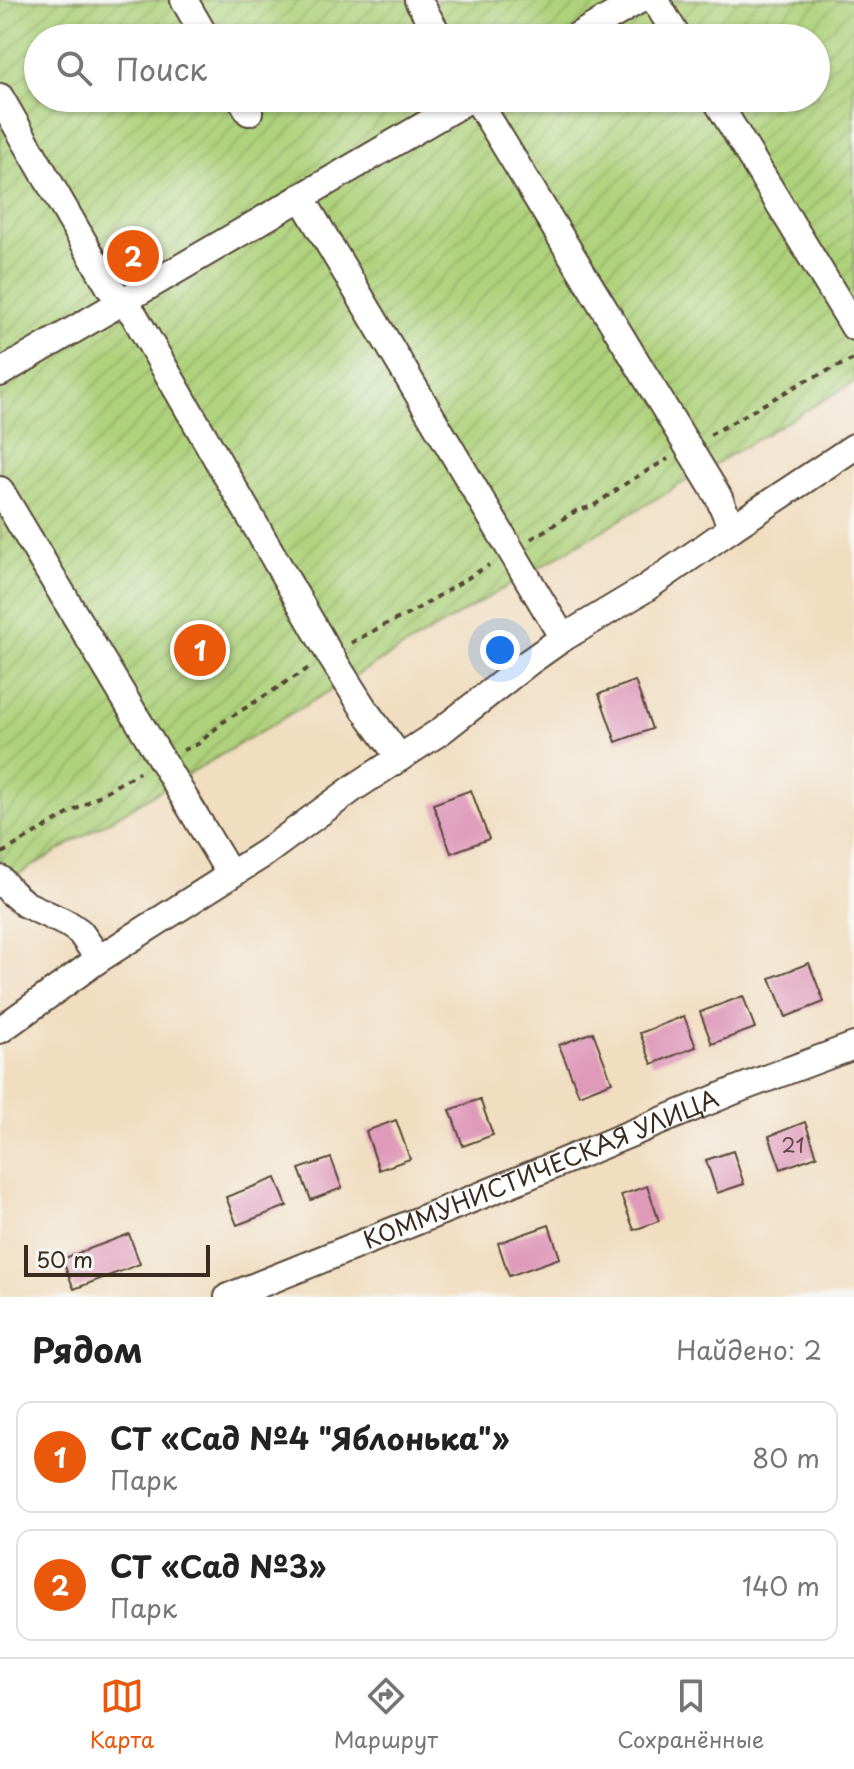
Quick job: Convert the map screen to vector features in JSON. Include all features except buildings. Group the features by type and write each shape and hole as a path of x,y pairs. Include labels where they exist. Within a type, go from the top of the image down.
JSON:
{"street":[{"path":"184,0 198,24"},
{"path":"418,0 432,24"},
{"path":"598,24 639,0"},
{"path":"655,0 670,24"},
{"path":"0,97 110,288 134,315 330,655 400,758"},
{"path":"0,373 450,112"},
{"path":"483,112 718,496 732,528"},
{"path":"723,112 854,327"},
{"path":"301,197 563,638"},
{"path":"0,1030 99,959 265,853 355,787 441,731 563,638 643,590 854,447"},
{"path":"0,490 230,874"},
{"path":"0,879 25,904 80,932 99,959"},
{"name":"КОММУНИСТИЧЕСКАЯ УЛИЦА","path":"228,1297 741,1088 854,1046"}],"path":[{"path":"0,854 162,758 198,744 223,722 330,655 409,614 576,511 593,506 631,480 803,382 854,359"}],"green space":[{"path":"0,0 854,0 854,382 0,885"}],"place":[{"name":"СТ «Сад №3»","path":"133,256"},
{"name":"СТ «Сад №4 \"Яблонька\"»","path":"200,650"}]}
